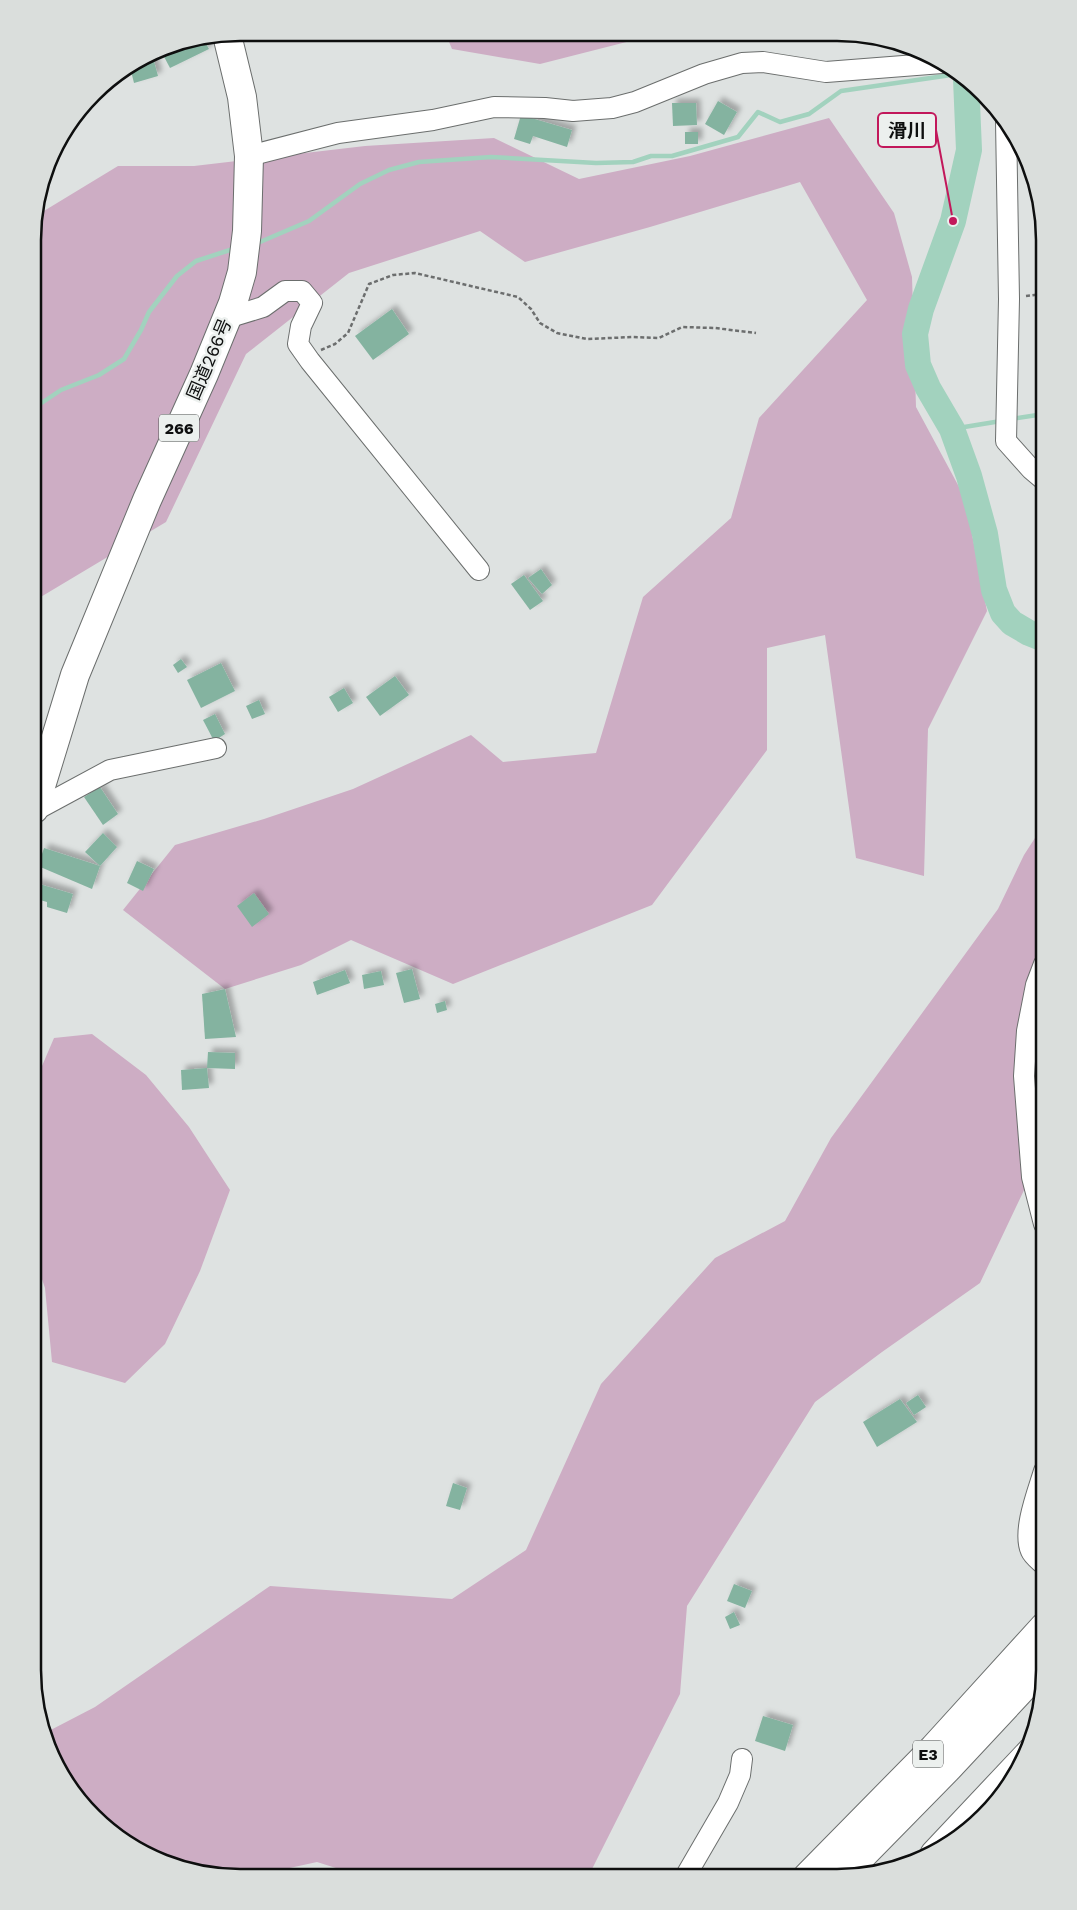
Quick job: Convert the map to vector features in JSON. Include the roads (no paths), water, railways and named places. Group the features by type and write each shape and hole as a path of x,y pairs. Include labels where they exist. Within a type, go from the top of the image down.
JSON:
{"highway":[{"name":"国道266号","path":"41,787 75,675 147,500 227,318 242,272 247,231 249,156 242,97 228,42"},
{"name":"E3","path":"816,1869 934,1748 1036,1636"},
{"name":"E3","path":"850,1868 948,1768 1036,1674"}],"street":[{"path":"249,156 338,132 433,120 494,108 545,108 573,111 612,108 635,102 704,74 742,63 763,62 826,72 929,64"},
{"path":"1006,137 1009,298 1006,441 1036,473"},
{"path":"227,318 263,307 285,291 302,291 312,303 301,326 298,344 479,570"},
{"path":"110,770 124,746"},
{"path":"41,806 110,770 216,748"},
{"path":"1036,985 1027,1031 1024,1076 1032,1177 1036,1193"},
{"path":"1036,1500 1028,1536 1031,1552 1036,1557"},
{"path":"691,1869 728,1803 740,1775 742,1759"},
{"path":"947,1835 1009,1770"}],"waterway":[{"path":"260,242 309,221 360,184 389,170 419,162 491,157 596,163 633,162 651,156 672,156 738,137 758,112 780,122 809,114 841,91 948,75"},
{"path":"966,90 969,150 953,221 921,309 915,334 918,365 928,388 952,429 969,476 985,534 994,590 1003,613 1012,623 1036,636"},
{"path":"41,403 61,390 99,375 124,359 149,312 177,276 196,261 230,250"},
{"path":"1011,419 1036,415"},
{"path":"952,429 1001,421"}],"place":[{"name":"滑川","path":"953,221"}]}
